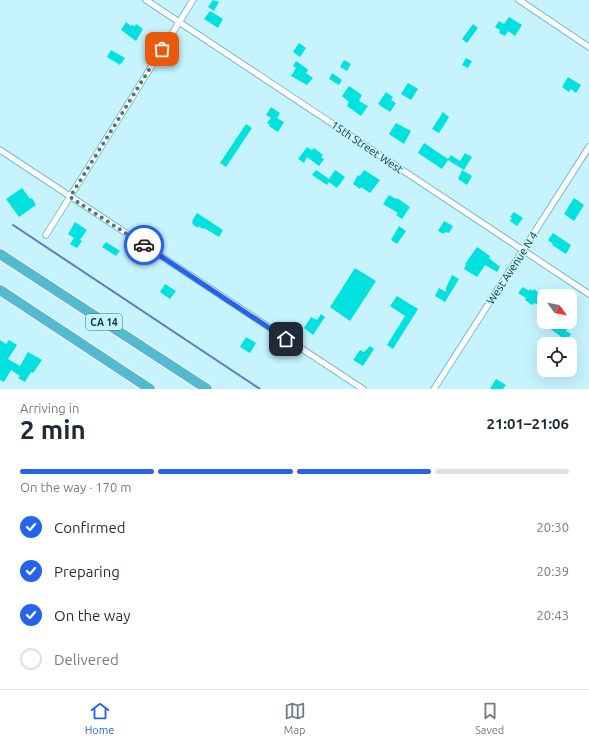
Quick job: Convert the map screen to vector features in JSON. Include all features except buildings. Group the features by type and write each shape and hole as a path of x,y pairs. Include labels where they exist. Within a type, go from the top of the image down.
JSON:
{"highway":[{"name":"CA 14","path":"0,254 207,389"},
{"name":"CA 14","path":"0,290 150,389"}],"street":[{"name":"15th Street West","path":"146,0 589,294"},
{"path":"46,235 193,0"},
{"path":"519,0 589,47"},
{"name":"West Avenue N 4","path":"434,389 589,147"},
{"path":"0,150 363,389"}],"waterway":[{"path":"13,225 260,389"}],"way so far":[{"path":"144,245 70,197 162,49"}],"route":[{"path":"144,245 286,339"}]}
